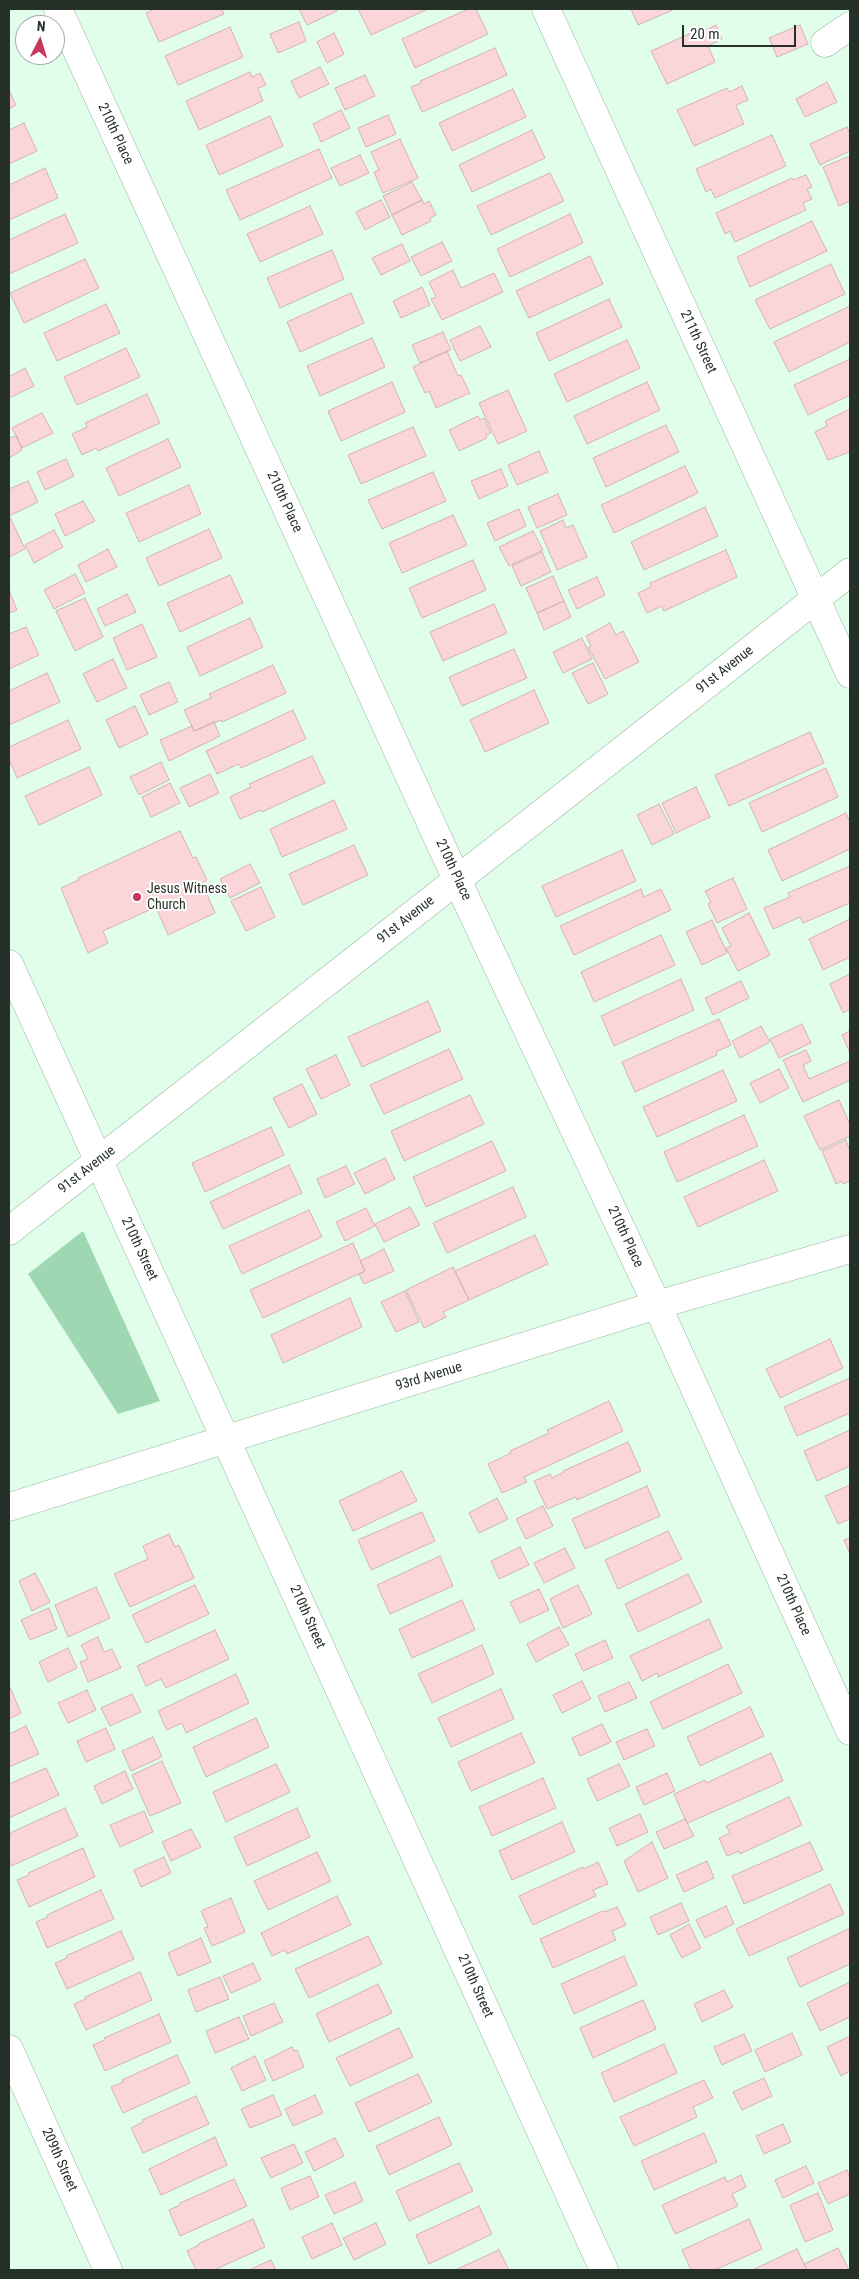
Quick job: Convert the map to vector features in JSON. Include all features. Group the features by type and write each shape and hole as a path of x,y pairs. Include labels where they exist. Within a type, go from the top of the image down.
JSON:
{"street":[{"name":"210th Place","path":"58,9 457,880 657,1305 850,1731"},
{"name":"211th Street","path":"546,9 850,674"},
{"path":"824,43 850,26"},
{"name":"91st Avenue","path":"9,1231 850,572"},
{"name":"210th Street","path":"9,964 604,2270"},
{"name":"93rd Avenue","path":"9,1507 657,1305 850,1249"},
{"name":"209th Street","path":"9,2049 108,2270"}],"green space":[{"path":"83,1231 160,1401 118,1414 28,1274"}],"building":[{"path":"155,9 222,9 224,14 159,42 146,13"},
{"path":"299,9 336,9 337,11 307,25"},
{"path":"358,9 428,9 371,35"},
{"path":"468,9 476,9 488,34 415,68 402,39"},
{"path":"631,9 675,9 638,25"},
{"path":"299,22 306,41 278,53 270,34"},
{"path":"716,25 722,39 708,46 715,62 667,84 651,51 700,29 702,32"},
{"path":"800,25 808,44 777,57 769,38"},
{"path":"230,27 243,57 178,85 165,56"},
{"path":"334,33 344,54 327,63 317,42"},
{"path":"495,48 507,75 422,112 411,87 421,83 420,81"},
{"path":"320,67 329,84 299,98 291,81"},
{"path":"250,72 252,77 260,73 266,85 258,88 263,101 199,130 186,101"},
{"path":"365,75 375,96 345,110 335,88"},
{"path":"827,82 837,102 805,117 796,99"},
{"path":"742,86 748,100 736,105 744,124 694,146 677,110 727,88 729,92"},
{"path":"513,89 526,117 452,151 439,123"},
{"path":"9,90 16,105 9,109"},
{"path":"341,110 350,128 321,142 313,124"},
{"path":"388,115 396,134 366,147 358,128"},
{"path":"270,116 283,146 219,175 206,145"},
{"path":"24,123 37,151 9,164 9,130"},
{"path":"847,127 850,134 850,151 820,165 810,144"},
{"path":"532,130 545,158 472,192 459,165"},
{"path":"772,135 786,166 715,198 711,189 706,192 696,169"},
{"path":"400,139 418,178 383,193 374,172 379,170 371,152"},
{"path":"319,149 332,178 240,220 226,190"},
{"path":"360,155 369,173 340,186 331,168"},
{"path":"850,156 850,201 839,206 823,167"},
{"path":"45,168 58,198 9,220 9,185"},
{"path":"550,173 564,201 491,235 477,206"},
{"path":"806,175 812,187 807,189 812,199 803,203 806,210 735,242 730,231 725,234 716,213 792,178 793,180"},
{"path":"412,182 422,200 392,215 383,196"},
{"path":"381,200 390,217 365,230 356,212"},
{"path":"422,200 424,204 429,201 436,215 430,218 431,221 402,235 392,215"},
{"path":"310,206 323,234 260,262 247,234"},
{"path":"65,214 78,243 9,274 9,240"},
{"path":"570,214 583,243 510,277 497,249"},
{"path":"812,221 827,251 750,287 737,257"},
{"path":"442,242 452,261 421,276 411,257"},
{"path":"402,244 410,261 381,275 372,258"},
{"path":"332,250 344,279 280,308 267,278"},
{"path":"590,256 603,284 529,318 516,291"},
{"path":"85,259 99,288 24,323 10,293"},
{"path":"831,264 845,294 770,329 755,300"},
{"path":"453,270 461,288 494,273 503,292 442,320 431,299 436,297 429,282"},
{"path":"422,287 430,305 401,318 393,301"},
{"path":"351,293 364,323 300,352 287,322"},
{"path":"609,299 622,327 549,361 536,333"},
{"path":"106,304 120,333 57,361 44,333"},
{"path":"850,306 850,342 789,372 774,342"},
{"path":"480,326 491,347 460,361 450,340"},
{"path":"443,332 451,350 420,363 412,345"},
{"path":"372,338 385,367 320,396 307,366"},
{"path":"627,340 640,368 567,402 554,374"},
{"path":"126,348 140,377 77,405 64,377"},
{"path":"447,351 458,376 461,375 470,393 436,408 429,391 425,393 413,367"},
{"path":"850,359 850,395 808,415 794,385"},
{"path":"25,368 34,386 9,398 9,377"},
{"path":"392,382 405,412 341,441 328,411"},
{"path":"647,382 660,410 587,444 574,416"},
{"path":"508,390 527,431 498,444 479,403"},
{"path":"147,394 160,423 98,451 96,448 82,455 72,434 87,427 85,423"},
{"path":"850,409 850,452 828,460 815,432 827,426 825,421"},
{"path":"42,413 53,433 22,448 12,428"},
{"path":"478,416 480,420 484,418 491,433 486,435 487,438 459,451 449,430"},
{"path":"666,425 679,452 606,487 593,458"},
{"path":"413,427 426,456 361,484 348,455"},
{"path":"17,436 22,450 9,458 9,438"},
{"path":"168,439 181,467 119,496 106,468"},
{"path":"539,451 548,472 517,485 508,465"},
{"path":"66,459 74,476 45,490 37,472"},
{"path":"685,466 698,493 614,533 601,505"},
{"path":"501,469 508,486 479,499 471,481"},
{"path":"433,472 446,501 382,529 368,500"},
{"path":"28,481 38,502 9,516 9,489"},
{"path":"189,485 201,514 139,542 126,513"},
{"path":"558,494 567,515 537,528 528,507"},
{"path":"83,501 95,521 65,536 55,514"},
{"path":"705,507 718,536 644,570 631,542"},
{"path":"519,509 526,526 495,541 487,523"},
{"path":"453,515 467,545 402,573 389,543"},
{"path":"11,519 25,549 9,557 9,520"},
{"path":"563,520 566,528 573,525 587,557 557,570 540,531"},
{"path":"209,529 222,558 159,586 146,558"},
{"path":"54,530 63,547 34,563 25,545"},
{"path":"533,531 543,550 509,566 499,547"},
{"path":"108,549 117,567 86,582 78,565"},
{"path":"726,550 737,577 664,611 662,606 647,613 638,593 651,587 650,583"},
{"path":"542,552 551,572 521,586 512,566"},
{"path":"473,560 486,590 422,618 409,588"},
{"path":"75,574 85,593 54,609 44,590"},
{"path":"230,575 243,603 180,632 167,603"},
{"path":"553,576 564,601 537,613 526,588"},
{"path":"597,577 605,595 577,609 568,590"},
{"path":"9,590 17,610 9,613"},
{"path":"127,594 136,612 105,626 97,609"},
{"path":"85,598 103,637 75,651 56,611"},
{"path":"564,601 571,617 544,630 537,613"},
{"path":"494,604 507,633 443,661 430,632"},
{"path":"250,618 263,647 200,676 187,647"},
{"path":"610,623 616,635 623,631 639,662 605,679 588,647 591,646 586,636"},
{"path":"142,624 157,657 127,670 113,638"},
{"path":"26,627 39,655 9,669 9,634"},
{"path":"582,638 592,659 563,673 553,652"},
{"path":"514,649 527,678 462,706 449,677"},
{"path":"113,659 127,688 97,702 83,674"},
{"path":"593,663 608,694 588,704 572,673"},
{"path":"273,665 286,693 222,722 221,720 194,731 184,710 211,698 209,694"},
{"path":"47,673 60,702 9,725 9,691"},
{"path":"169,682 178,702 149,715 140,695"},
{"path":"534,690 549,723 485,752 470,720"},
{"path":"135,706 148,734 119,748 106,720"},
{"path":"293,710 306,739 241,768 239,764 217,774 206,751"},
{"path":"68,720 81,749 17,778 9,759 9,747"},
{"path":"214,722 220,736 169,761 160,740 192,726 194,731"},
{"path":"810,732 824,763 729,806 715,775"},
{"path":"312,756 325,783 262,812 261,810 240,819 230,797 251,787 249,784"},
{"path":"161,762 169,780 139,795 130,777"},
{"path":"89,767 102,795 39,825 25,796"},
{"path":"826,768 838,797 762,832 749,803"},
{"path":"210,774 219,793 189,807 180,788"},
{"path":"170,783 180,803 151,817 142,797"},
{"path":"696,787 710,817 676,833 662,803"},
{"path":"334,800 347,829 282,857 270,829"},
{"path":"659,804 674,834 652,845 637,815"},
{"path":"846,813 850,822 850,849 782,881 768,850"},
{"name":"Jesus Witness Church","path":"180,831 193,858 196,857 207,880 204,882 204,887 215,913 168,935 156,907 103,931 108,943 88,953 61,888 79,880 78,878"},
{"path":"354,845 368,875 303,905 289,874"},
{"path":"622,850 636,881 556,917 542,886"},
{"path":"250,864 260,883 230,898 220,879"},
{"path":"850,866 850,903 803,923 800,917 773,929 764,908 790,897 788,893"},
{"path":"733,878 747,909 717,923 708,904 711,902 705,891"},
{"path":"261,887 275,917 246,931 231,901"},
{"path":"641,889 644,897 661,889 671,910 574,955 560,926"},
{"path":"749,913 770,955 738,971 726,948 731,946 722,928"},
{"path":"850,919 850,957 823,970 809,939"},
{"path":"712,920 727,953 702,965 686,932"},
{"path":"661,935 675,965 594,1002 581,972"},
{"path":"850,974 850,1009 843,1013 830,984"},
{"path":"681,979 694,1010 614,1046 601,1016"},
{"path":"741,981 749,998 713,1015 705,998"},
{"path":"428,1001 441,1031 362,1067 348,1037"},
{"path":"719,1019 731,1045 716,1052 717,1055 635,1092 622,1062"},
{"path":"802,1024 811,1043 779,1058 770,1039"},
{"path":"761,1026 770,1042 740,1058 732,1041"},
{"path":"850,1031 850,1053 842,1035"},
{"path":"449,1049 463,1079 384,1114 370,1085"},
{"path":"806,1050 811,1061 803,1065 809,1079 850,1061 850,1080 803,1102 783,1060"},
{"path":"336,1055 350,1085 321,1099 306,1069"},
{"path":"779,1069 789,1088 760,1103 750,1083"},
{"path":"723,1070 737,1101 657,1137 643,1107"},
{"path":"302,1084 317,1114 289,1128 273,1098"},
{"path":"470,1095 484,1124 404,1161 391,1131"},
{"path":"839,1100 850,1124 850,1136 820,1150 804,1116"},
{"path":"744,1115 758,1146 677,1182 664,1152"},
{"path":"271,1127 284,1155 205,1192 192,1163"},
{"path":"846,1140 850,1151 850,1181 843,1184 842,1181 836,1184 822,1151"},
{"path":"492,1141 506,1171 426,1207 413,1177"},
{"path":"385,1158 395,1179 365,1194 354,1173"},
{"path":"764,1160 778,1191 698,1227 684,1197"},
{"path":"289,1165 302,1193 223,1229 210,1202"},
{"path":"346,1166 355,1184 325,1198 317,1179"},
{"path":"513,1187 526,1217 447,1253 433,1223"},
{"path":"410,1207 420,1225 384,1242 375,1224"},
{"path":"366,1208 375,1226 345,1241 336,1222"},
{"path":"309,1210 322,1237 242,1274 229,1246"},
{"path":"535,1235 548,1264 469,1300 455,1271"},
{"path":"353,1243 365,1271 263,1318 250,1290"},
{"path":"384,1249 394,1271 364,1284 359,1274 365,1271 360,1261"},
{"path":"453,1267 469,1300 443,1312 446,1317 424,1328 406,1290"},
{"path":"405,1291 419,1322 396,1332 381,1302"},
{"path":"350,1298 362,1327 283,1363 271,1335"},
{"path":"830,1339 843,1368 780,1398 766,1369"},
{"path":"850,1378 850,1413 797,1436 784,1407"},
{"path":"609,1401 623,1431 524,1477 527,1482 502,1493 488,1464 511,1453 510,1451 549,1433 547,1430"},
{"path":"850,1430 850,1466 817,1481 804,1451"},
{"path":"628,1442 641,1471 577,1500 576,1497 547,1509 534,1481 550,1474 552,1478 563,1471"},
{"path":"402,1471 417,1501 353,1531 339,1501"},
{"path":"850,1485 850,1519 838,1524 825,1496"},
{"path":"647,1486 660,1516 585,1549 572,1519"},
{"path":"497,1498 508,1519 479,1533 469,1513"},
{"path":"543,1506 553,1526 526,1539 516,1519"},
{"path":"422,1512 435,1541 371,1570 358,1540"},
{"path":"668,1531 682,1559 618,1589 605,1560"},
{"path":"169,1534 175,1547 179,1545 194,1578 130,1607 114,1574 148,1559 143,1546"},
{"path":"850,1538 850,1554 844,1540"},
{"path":"520,1547 529,1565 499,1579 491,1561"},
{"path":"565,1548 575,1568 544,1583 534,1563"},
{"path":"440,1556 453,1586 390,1614 377,1585"},
{"path":"35,1573 50,1602 32,1611 19,1581"},
{"path":"688,1574 702,1602 638,1632 625,1604"},
{"path":"195,1585 209,1614 146,1643 132,1615"},
{"path":"578,1585 592,1614 563,1628 550,1599"},
{"path":"96,1587 110,1618 68,1637 55,1605"},
{"path":"539,1589 549,1610 520,1623 510,1602"},
{"path":"462,1600 475,1630 412,1658 399,1629"},
{"path":"49,1608 57,1629 30,1640 21,1620"},
{"path":"709,1619 722,1648 658,1677 657,1673 642,1681 630,1656"},
{"path":"559,1627 569,1645 536,1662 527,1644"},
{"path":"215,1630 229,1659 166,1688 161,1679 146,1686 137,1666"},
{"path":"98,1637 104,1652 112,1649 121,1668 88,1682 80,1662 88,1659 81,1645"},
{"path":"605,1640 613,1658 583,1671 575,1654"},
{"path":"482,1645 494,1674 432,1703 418,1674"},
{"path":"68,1648 77,1668 48,1682 39,1662"},
{"path":"728,1664 742,1693 663,1729 650,1702"},
{"path":"236,1674 249,1703 186,1733 182,1723 167,1730 158,1711"},
{"path":"582,1681 591,1699 562,1713 553,1695"},
{"path":"629,1682 637,1698 605,1712 598,1696"},
{"path":"9,1685 21,1713 9,1719"},
{"path":"501,1689 514,1719 451,1747 438,1718"},
{"path":"87,1690 96,1710 68,1723 58,1703"},
{"path":"132,1694 141,1712 110,1726 101,1708"},
{"path":"750,1707 764,1736 700,1766 687,1737"},
{"path":"256,1718 269,1747 206,1777 193,1747"},
{"path":"602,1724 611,1742 580,1756 572,1738"},
{"path":"26,1726 39,1754 9,1767 9,1734"},
{"path":"106,1728 115,1749 86,1762 77,1741"},
{"path":"647,1729 655,1746 624,1760 616,1742"},
{"path":"521,1733 535,1763 471,1791 458,1762"},
{"path":"153,1737 162,1757 131,1771 122,1751"},
{"path":"771,1753 783,1781 688,1823 674,1794 705,1780 706,1783"},
{"path":"162,1761 181,1803 150,1816 132,1775"},
{"path":"276,1764 290,1792 226,1822 213,1792"},
{"path":"619,1764 630,1786 597,1801 587,1779"},
{"path":"46,1768 59,1795 9,1818 9,1784"},
{"path":"125,1771 133,1789 102,1804 94,1786"},
{"path":"667,1773 675,1791 644,1805 636,1787"},
{"path":"543,1778 556,1808 492,1836 479,1807"},
{"path":"789,1797 802,1825 740,1854 739,1851 727,1856 719,1838 730,1833 726,1826"},
{"path":"65,1808 78,1836 11,1866 9,1861 10,1833"},
{"path":"297,1808 310,1837 247,1866 234,1837"},
{"path":"144,1811 153,1832 120,1847 110,1825"},
{"path":"640,1814 648,1832 617,1846 609,1828"},
{"path":"685,1819 694,1836 664,1849 656,1832"},
{"path":"562,1822 575,1852 512,1880 499,1851"},
{"path":"191,1829 201,1847 171,1861 162,1842"},
{"path":"652,1842 668,1878 638,1892 624,1861"},
{"path":"810,1842 823,1870 744,1904 732,1876"},
{"path":"83,1848 95,1877 29,1907 17,1880"},
{"path":"317,1852 331,1881 268,1910 254,1881"},
{"path":"164,1857 171,1873 141,1887 134,1870"},
{"path":"707,1861 714,1878 684,1892 676,1875"},
{"path":"598,1862 608,1884 593,1890 596,1896 533,1925 519,1896"},
{"path":"830,1884 844,1914 749,1956 736,1929"},
{"path":"101,1890 114,1919 47,1948 36,1922"},
{"path":"337,1896 351,1925 287,1954 285,1950 272,1956 261,1933"},
{"path":"231,1898 245,1932 212,1946 204,1928 208,1927 201,1911"},
{"path":"681,1903 689,1921 658,1935 650,1917"},
{"path":"726,1906 734,1924 705,1938 696,1920"},
{"path":"617,1907 626,1925 612,1931 616,1940 553,1968 540,1939 603,1911"},
{"path":"689,1924 701,1948 682,1958 670,1935"},
{"path":"850,1928 850,1964 800,1987 787,1958"},
{"path":"121,1931 134,1959 67,1989 55,1963"},
{"path":"368,1936 382,1964 309,1998 295,1969"},
{"path":"201,1938 211,1962 178,1976 168,1953"},
{"path":"624,1956 637,1985 574,2014 561,1984"},
{"path":"253,1963 261,1980 231,1993 223,1976"},
{"path":"140,1972 152,2000 86,2030 74,2004"},
{"path":"220,1977 229,1999 196,2012 188,1990"},
{"path":"850,1982 850,2017 820,2031 807,2003"},
{"path":"378,1984 392,2013 329,2042 316,2014"},
{"path":"724,1990 733,2007 702,2022 694,2004"},
{"path":"643,2000 656,2029 593,2058 580,2028"},
{"path":"274,2003 283,2022 251,2036 243,2016"},
{"path":"159,2014 171,2042 105,2071 93,2045 105,2040 104,2038"},
{"path":"239,2017 249,2039 215,2053 206,2031"},
{"path":"399,2028 413,2057 350,2086 336,2058"},
{"path":"792,2033 802,2055 765,2072 755,2050"},
{"path":"744,2034 752,2051 722,2065 714,2047"},
{"path":"850,2036 850,2071 841,2076 827,2047"},
{"path":"664,2044 677,2073 614,2102 601,2073"},
{"path":"292,2047 294,2051 297,2050 304,2067 273,2081 264,2061"},
{"path":"177,2055 190,2083 123,2113 111,2087"},
{"path":"255,2056 266,2080 242,2091 231,2068"},
{"path":"418,2074 432,2102 369,2132 355,2103"},
{"path":"764,2078 772,2096 742,2110 733,2092"},
{"path":"704,2080 713,2098 693,2107 697,2117 634,2146 620,2117"},
{"path":"273,2095 282,2115 250,2128 241,2109"},
{"path":"315,2095 323,2113 293,2126 285,2109"},
{"path":"196,2096 209,2124 143,2153 131,2128 143,2122 142,2120"},
{"path":"439,2117 452,2145 389,2175 376,2146"},
{"path":"783,2124 791,2142 764,2154 756,2136"},
{"path":"704,2133 717,2162 654,2190 641,2161"},
{"path":"215,2137 227,2165 161,2195 149,2169"},
{"path":"335,2138 344,2156 314,2171 305,2152"},
{"path":"294,2144 303,2163 271,2178 261,2158"},
{"path":"459,2163 473,2191 409,2221 396,2191"},
{"path":"806,2166 814,2183 783,2198 775,2180"},
{"path":"847,2170 850,2178 850,2194 828,2204 818,2183"},
{"path":"741,2175 746,2187 732,2194 738,2206 675,2234 662,2205 725,2177 727,2182"},
{"path":"310,2176 319,2197 290,2210 281,2188"},
{"path":"234,2179 247,2206 180,2236 169,2210 180,2205 180,2203"},
{"path":"355,2182 363,2201 334,2214 325,2195"},
{"path":"818,2193 833,2230 805,2242 790,2205"},
{"path":"479,2206 492,2234 429,2264 416,2235"},
{"path":"253,2219 265,2247 214,2270 196,2270 187,2251"},
{"path":"749,2219 762,2249 715,2270 691,2270 682,2250"},
{"path":"332,2223 342,2245 312,2259 302,2237"},
{"path":"376,2223 386,2244 354,2260 343,2238"},
{"path":"838,2248 849,2270 807,2270 804,2264"},
{"path":"797,2249 807,2270 752,2270"},
{"path":"499,2250 509,2270 455,2270"},
{"path":"271,2260 276,2270 249,2270"}],"place":[{"name":"Jesus Witness Church","path":"137,897"}]}
